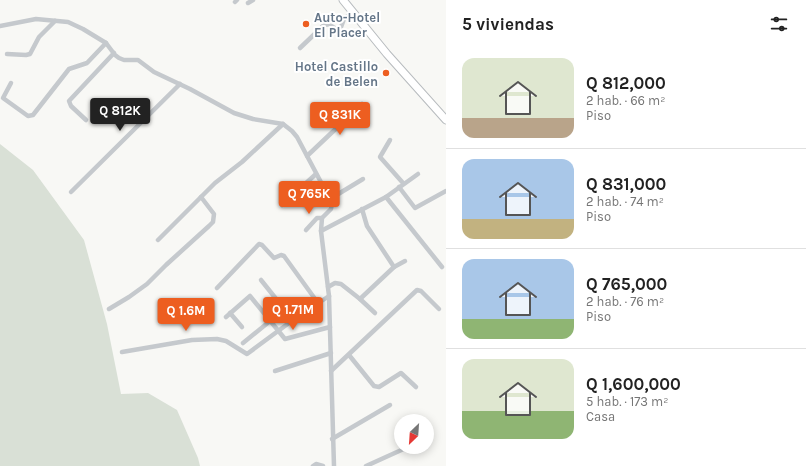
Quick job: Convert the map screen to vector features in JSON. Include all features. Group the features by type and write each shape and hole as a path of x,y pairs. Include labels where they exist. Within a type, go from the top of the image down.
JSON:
{"highway":[{"path":"343,0 387,54 446,120"}],"street":[{"path":"248,3 253,0"},
{"path":"300,48 323,26 329,24 334,28 342,27 344,19 353,12"},
{"path":"0,26 36,19 68,22 84,29 106,42 119,58 124,60 138,60 154,72 234,113 253,119 283,124 292,131 332,202 331,209 322,218 317,218 306,230"},
{"path":"7,54 30,54 40,37 55,21"},
{"path":"11,83 3,98 28,116 34,115 69,70 87,63 106,42"},
{"path":"86,120 71,106 69,101 114,53"},
{"path":"71,192 180,84"},
{"path":"307,156 362,104"},
{"path":"158,240 214,183 242,162 283,124"},
{"path":"390,140 380,157 403,184"},
{"path":"282,205 316,174"},
{"path":"321,232 386,197 418,174"},
{"path":"330,200 363,179"},
{"path":"399,187 415,208 446,191"},
{"path":"108,309 129,297 147,284 213,222 214,214 201,197"},
{"path":"386,197 442,267"},
{"path":"362,209 367,226 394,267"},
{"path":"322,218 321,232 329,296 332,439 334,466"},
{"path":"217,288 260,244 274,258 281,255 285,257 318,303"},
{"path":"360,299 394,267 404,261"},
{"path":"261,280 293,320"},
{"path":"328,288 335,283 341,284 376,313"},
{"path":"331,371 417,290 421,291 439,310"},
{"path":"226,317 250,296 286,339 330,327"},
{"path":"122,352 192,340 217,339 226,341 247,354 329,296"},
{"path":"230,313 242,327"},
{"path":"243,343 270,321"},
{"path":"275,371 331,353"},
{"path":"349,355 374,386 379,387 401,373 416,387"},
{"path":"332,439 390,405"},
{"path":"366,466 394,453"},
{"path":"313,466 316,464 323,466"}],"shaded area":[{"path":"0,144 33,170 84,240 107,324 121,394 148,393 177,410 200,466 0,466"}],"place":[{"name":"Auto-Hotel El Placer","path":"306,24"},
{"name":"Hotel Castillo de Belen","path":"386,73"}]}
